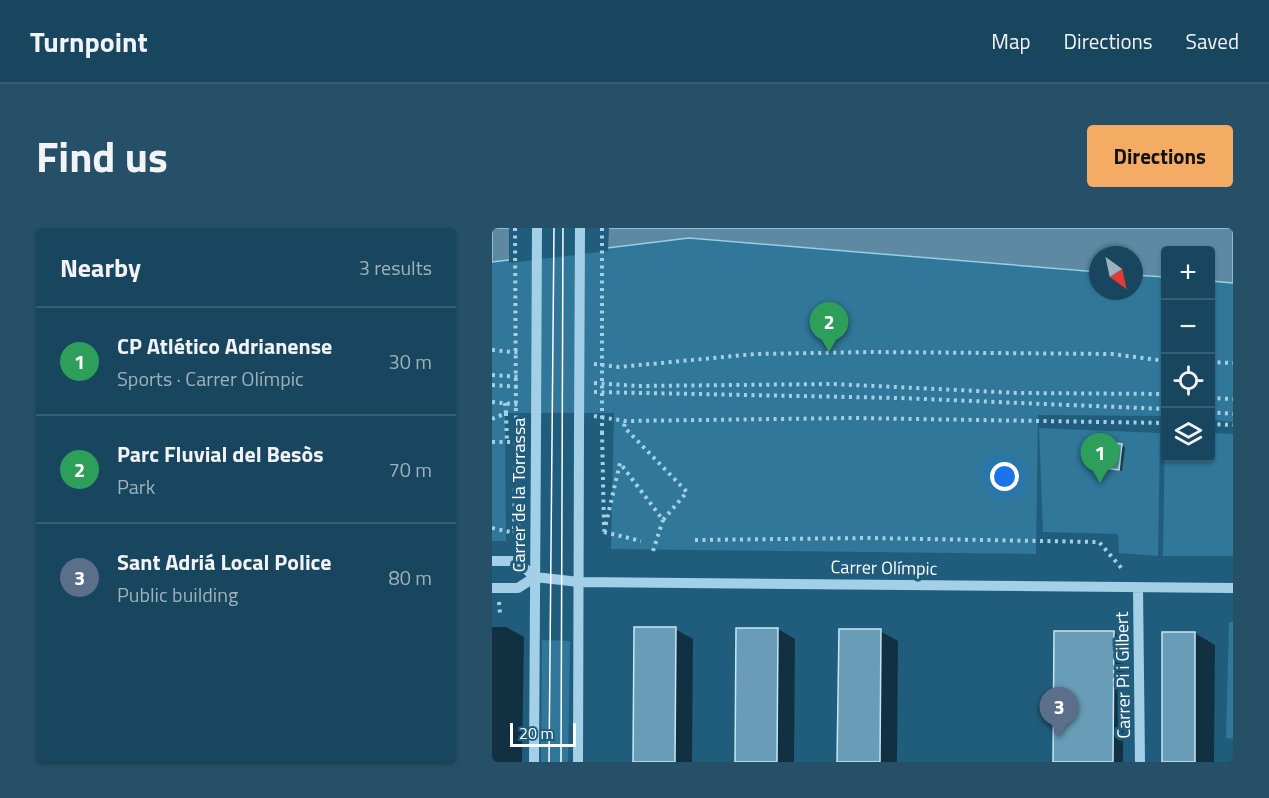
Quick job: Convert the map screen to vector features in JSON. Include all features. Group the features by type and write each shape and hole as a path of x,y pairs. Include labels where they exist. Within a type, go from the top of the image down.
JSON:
{"street":[{"name":"Carrer de la Torrassa","path":"534,762 537,228"},
{"path":"578,762 580,228"},
{"path":"492,561 516,561 535,578"},
{"name":"Carrer Olímpic","path":"492,588 518,588 535,578 579,582 1233,588"},
{"name":"Carrer Pi i Gilbert","path":"1138,588 1140,762"}],"path":[{"name":"Carrer de la Torrassa","path":"492,528 514,533 515,228"},
{"path":"602,228 604,532"},
{"path":"492,350 525,354"},
{"path":"584,362 619,367 754,354 873,352 1112,354 1161,360"},
{"path":"1215,362 1233,363"},
{"path":"492,375 526,378"},
{"path":"582,382 638,386 833,384 1019,393 1161,394"},
{"path":"492,385 528,387"},
{"path":"592,392 900,398 1161,409"},
{"path":"1215,398 1233,399"},
{"path":"492,402 505,403 507,442"},
{"path":"1215,412 1233,414"},
{"path":"492,419 506,414"},
{"path":"653,551 663,520 687,492 624,428 625,421 864,418 1161,423"},
{"path":"1215,424 1233,424"},
{"path":"492,442 521,442"},
{"path":"604,532 620,463 663,520"},
{"path":"604,532 641,541"},
{"path":"695,540 868,538 1099,542 1125,572"},
{"path":"499,602 500,614"}],"shaded area":[{"path":"492,228 1233,228 1233,283 1215,281 1215,246 1161,246 1161,277 1143,276 1143,246 1089,246 1089,271 689,238 492,262"},
{"path":"689,238 1089,271 1089,300 1143,300 1143,276 1161,277 1161,416 1038,415 1036,554 611,549 614,413 505,413 506,541 492,541 492,262"},
{"path":"1215,281 1233,283 1233,422 1215,420"},
{"path":"1039,428 1160,433 1158,556 1119,553 1118,534 1043,532"},
{"path":"1215,433 1233,434 1233,556 1163,556 1164,462 1215,462"},
{"path":"1229,622 1233,622 1233,739 1226,738"},
{"path":"542,640 570,641 568,762 541,762"}],"pier":[{"path":"509,228 609,228 608,251 509,263"}],"building":[{"path":"1100,441 1122,444 1119,470 1097,467"},
{"path":"634,627 676,627 675,762 633,762"},
{"path":"736,628 778,628 777,762 735,762"},
{"path":"839,629 881,629 880,762 837,762"},
{"path":"1054,631 1114,631 1113,762 1053,762"},
{"path":"1162,632 1195,632 1195,762 1162,762"}],"tram line":[{"path":"549,762 554,228"},
{"path":"561,762 563,228"}],"place":[{"name":"Parc Fluvial del Besòs","path":"829,352"},
{"name":"CP Atlético Adrianense","path":"1100,483"},
{"name":"Sant Adriá Local Police","path":"1059,737"}]}
